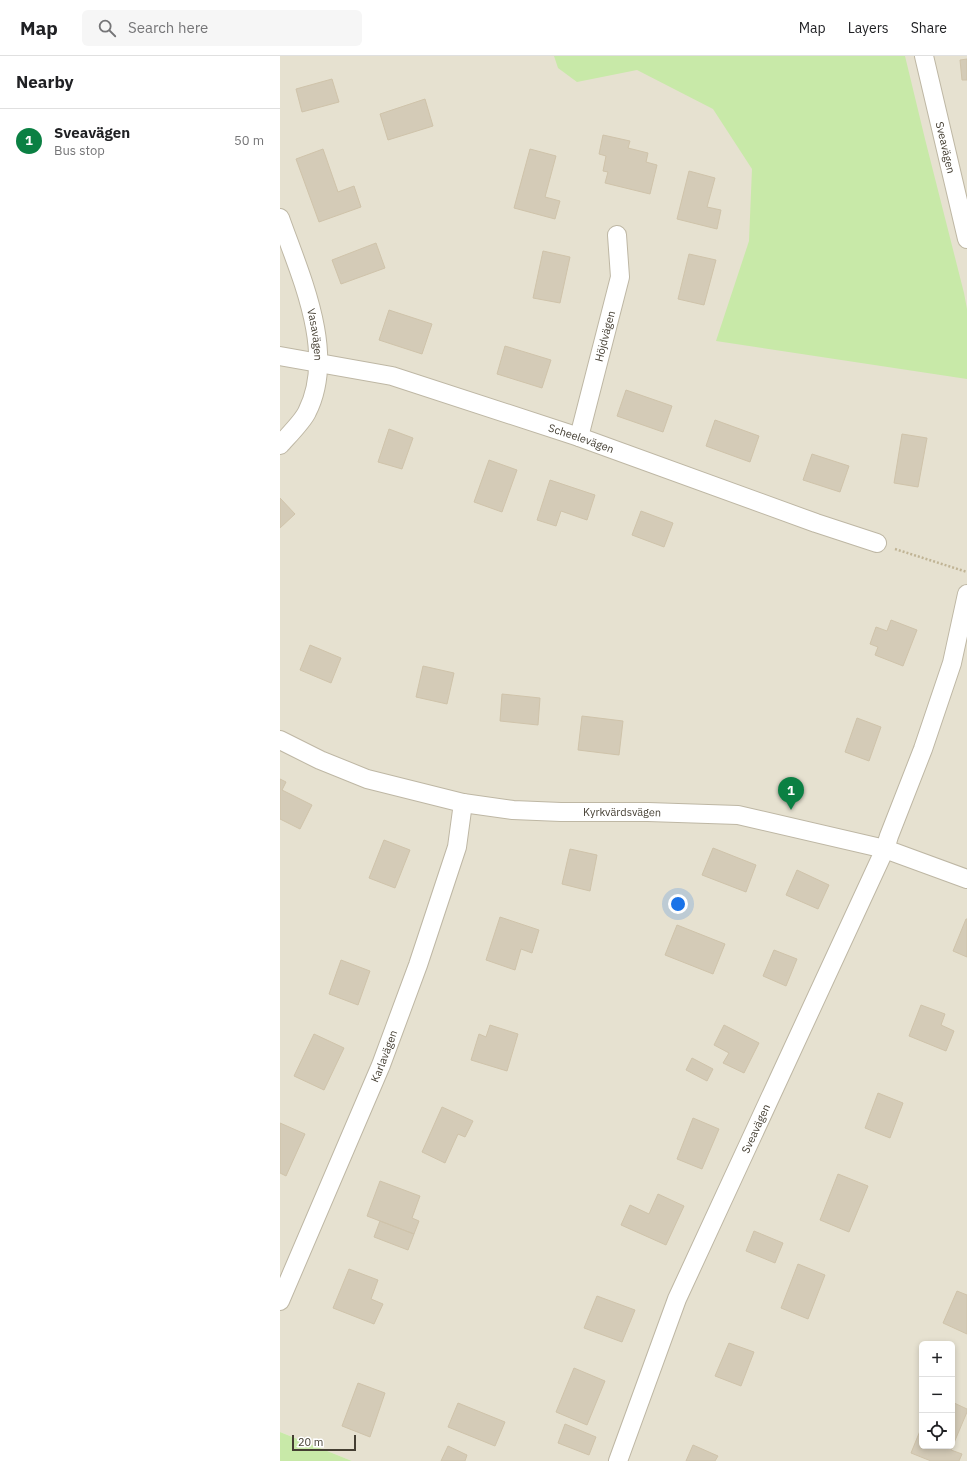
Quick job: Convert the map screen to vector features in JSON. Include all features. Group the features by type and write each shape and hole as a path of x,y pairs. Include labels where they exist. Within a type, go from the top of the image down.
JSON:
{"street":[{"name":"Sveavägen","path":"924,56 967,239"},
{"name":"Vasavägen","path":"280,218 306,291 315,330 318,362 316,390 307,413 280,445"},
{"name":"Höjdvägen","path":"579,436 620,277 617,235"},
{"name":"Scheelevägen","path":"280,356 392,376 579,436 877,543"},
{"name":"Sveavägen","path":"618,1461 677,1299 885,849 923,749 952,663 967,594"},
{"name":"Kyrkvärdsvägen","path":"280,740 320,760 366,779 463,803 513,810 738,815 885,849 967,879"},
{"name":"Karlavägen","path":"280,1301 381,1065 418,965 458,847 463,803"}],"path":[{"path":"877,543 967,572"}],"shaded area":[{"path":"280,56 967,56 967,1461 352,1461 280,1432"}],"green space":[{"path":"554,56 905,56 964,293 967,309 967,379 716,341 749,241 752,169 713,109 637,70 577,82 558,68"},
{"path":"280,1432 352,1461 280,1461"}],"building":[{"path":"967,59 967,80 962,80 960,60"},
{"path":"332,79 339,102 302,112 296,89"},
{"path":"425,99 433,126 388,140 380,114"},
{"path":"603,135 630,141 628,148 648,153 646,162 657,165 650,194 605,183 608,172 603,171 606,156 599,154"},
{"path":"323,149 338,192 354,186 361,207 319,222 296,159"},
{"path":"530,149 556,156 545,197 560,201 555,219 514,208"},
{"path":"689,171 715,178 707,207 721,210 717,229 677,219"},
{"path":"376,243 385,268 341,284 332,260"},
{"path":"543,251 570,257 560,303 533,298"},
{"path":"689,254 716,260 704,305 678,299"},
{"path":"389,310 432,324 422,354 379,340"},
{"path":"505,346 551,360 542,388 497,374"},
{"path":"626,390 672,406 663,432 617,416"},
{"path":"715,420 759,436 750,462 706,446"},
{"path":"389,429 413,438 402,469 378,462"},
{"path":"902,434 927,438 918,487 894,483"},
{"path":"812,454 849,466 840,492 803,480"},
{"path":"489,460 517,470 502,512 474,502"},
{"path":"550,480 595,495 587,520 561,511 556,526 537,520"},
{"path":"280,498 295,514 280,528"},
{"path":"641,511 673,523 664,547 632,535"},
{"path":"891,620 917,630 903,666 875,655 878,647 870,644 876,627 887,631"},
{"path":"310,645 341,658 331,683 300,670"},
{"path":"423,666 454,673 447,704 416,697"},
{"path":"502,694 540,698 538,725 500,721"},
{"path":"582,716 623,721 619,755 578,750"},
{"path":"857,718 881,727 869,761 845,752"},
{"path":"280,779 286,782 282,790 312,805 300,829 280,819"},
{"path":"384,840 410,850 395,888 369,878"},
{"path":"713,848 756,865 746,892 702,875"},
{"path":"570,849 597,855 590,891 562,884"},
{"path":"797,870 829,885 818,909 786,895"},
{"path":"500,917 539,930 532,953 521,949 515,970 486,960"},
{"path":"967,919 967,957 953,951"},
{"path":"677,925 725,944 713,974 665,955"},
{"path":"774,950 797,959 786,986 763,976"},
{"path":"341,960 370,971 358,1005 329,994"},
{"path":"921,1005 945,1014 941,1025 954,1031 946,1051 909,1036"},
{"path":"490,1025 518,1034 507,1071 471,1060 479,1034 486,1037"},
{"path":"724,1025 759,1043 744,1073 723,1063 729,1053 714,1045"},
{"path":"314,1034 344,1048 324,1090 294,1076"},
{"path":"692,1058 713,1069 707,1081 686,1070"},
{"path":"878,1093 903,1103 890,1138 865,1128"},
{"path":"442,1107 473,1121 465,1137 458,1134 445,1163 422,1152"},
{"path":"693,1118 719,1129 702,1169 677,1159"},
{"path":"280,1123 305,1134 286,1176 280,1173"},
{"path":"838,1174 868,1186 849,1232 820,1220"},
{"path":"380,1181 420,1196 412,1218 419,1221 414,1234 367,1216"},
{"path":"658,1194 684,1206 666,1245 621,1225 630,1205 649,1214"},
{"path":"380,1221 414,1234 408,1250 374,1237"},
{"path":"754,1231 783,1243 775,1263 746,1251"},
{"path":"798,1264 825,1275 808,1319 781,1308"},
{"path":"349,1269 378,1280 371,1299 383,1304 374,1324 333,1308"},
{"path":"957,1291 967,1295 967,1334 943,1323"},
{"path":"597,1296 635,1310 622,1342 584,1328"},
{"path":"729,1343 754,1352 741,1386 715,1376"},
{"path":"574,1368 605,1381 587,1425 556,1412"},
{"path":"358,1383 385,1393 370,1437 342,1426"},
{"path":"458,1403 505,1422 495,1446 448,1427"},
{"path":"955,1403 967,1409 955,1440"},
{"path":"565,1424 596,1437 589,1455 558,1443"},
{"path":"919,1433 919,1449 951,1449 962,1454 959,1461 931,1461 911,1453"},
{"path":"693,1445 718,1456 715,1461 686,1461"},
{"path":"448,1446 467,1455 465,1461 441,1461"}],"place":[{"name":"Sveavägen","path":"791,810"}]}
